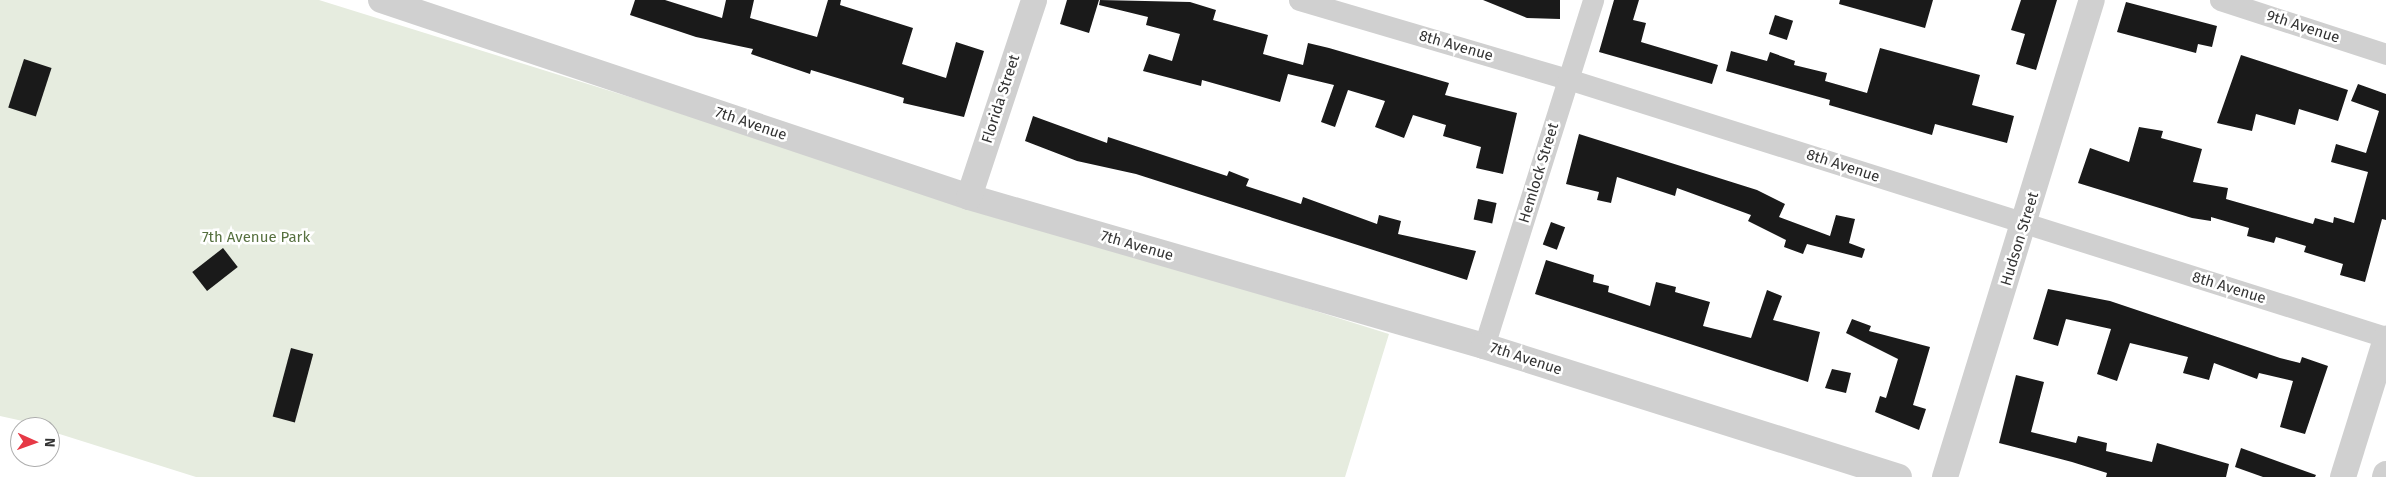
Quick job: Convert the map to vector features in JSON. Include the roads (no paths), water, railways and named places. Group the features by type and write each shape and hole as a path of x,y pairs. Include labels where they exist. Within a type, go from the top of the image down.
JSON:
{"street":[{"name":"7th Avenue","path":"381,0 969,197 1484,346 1899,477"},
{"name":"Florida Street","path":"969,197 1034,0"},
{"name":"8th Avenue","path":"1298,0 1568,80 2386,338"},
{"name":"Hemlock Street","path":"1484,346 1593,0"},
{"name":"Hudson Street","path":"1945,477 2025,224 2092,0"},
{"name":"9th Avenue","path":"2220,0 2386,54"},
{"path":"2343,477 2386,338"}],"park label":[{"name":"7th Avenue Park","path":"256,238"}]}
